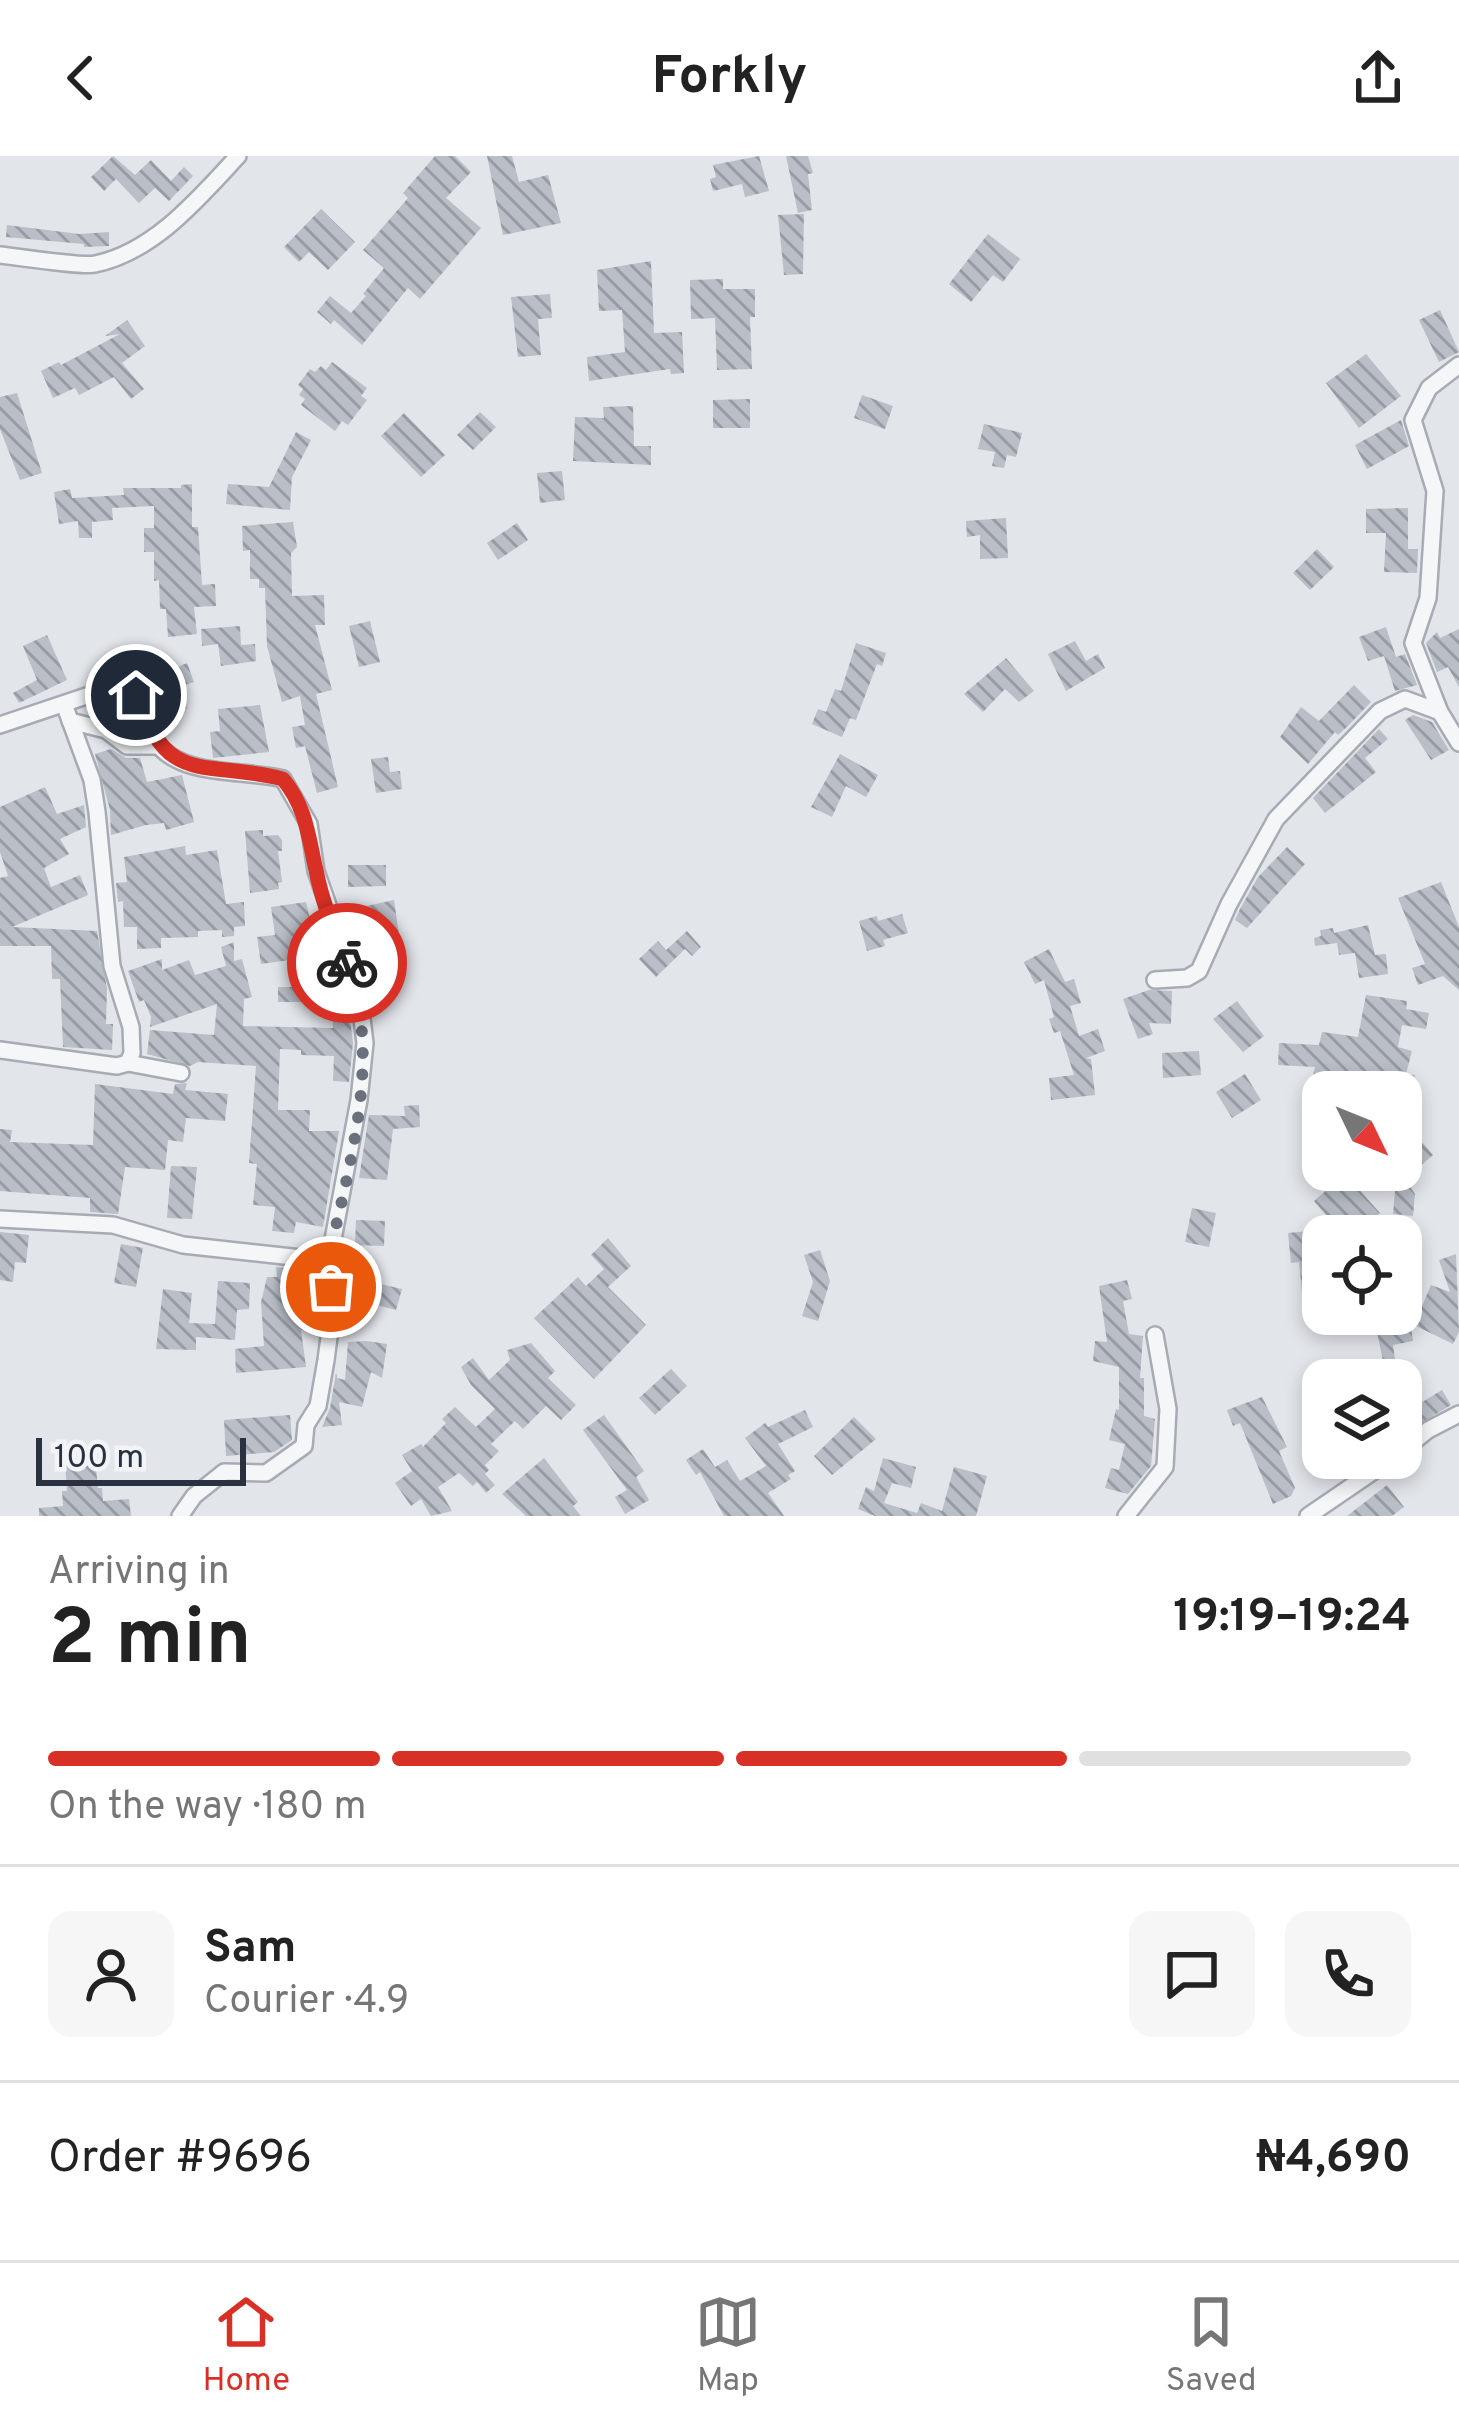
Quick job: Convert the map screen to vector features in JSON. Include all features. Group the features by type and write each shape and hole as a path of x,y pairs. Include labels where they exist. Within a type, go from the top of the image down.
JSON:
{"street":[{"path":"0,255 92,266 148,242 238,156"},
{"path":"1459,365 1429,388 1413,420 1435,490 1428,598 1413,644 1440,712 1459,743"},
{"path":"0,725 67,712 125,682 136,695 158,746 173,758 283,779 309,824 316,871 359,994 365,1042 359,1100 328,1261 328,1341 318,1406 306,1425 304,1446 266,1472 224,1472 194,1496 180,1516"},
{"path":"1156,980 1187,978 1199,971 1276,819 1361,728 1380,711 1406,699 1440,712"},
{"path":"67,712 127,746 158,746"},
{"path":"67,712 92,780 98,812 112,966 131,1027 128,1063"},
{"path":"0,1050 181,1073"},
{"path":"0,1219 113,1225 183,1245 328,1261"},
{"path":"1126,1516 1165,1467 1168,1409 1155,1335"},
{"path":"1422,1435 1459,1414"},
{"path":"1308,1516 1362,1479"}],"building":[{"path":"113,156 135,175 151,160 171,181 184,167 193,176 169,201 155,188 139,203 116,179 104,191 91,177"},
{"path":"435,156 455,156 471,172 446,198 481,228 420,299 408,288 362,345 334,320 331,324 317,312 330,296 351,313 366,296 363,294 384,268 363,250 408,198 403,193"},
{"path":"487,156 512,156 519,182 548,175 561,223 503,235"},
{"path":"759,156 769,191 745,197 742,184 713,191 713,165"},
{"path":"786,156 808,156 813,173 808,174 812,210 798,213"},
{"path":"321,209 355,242 328,270 309,252 299,262 284,247"},
{"path":"804,214 803,274 784,275 778,215"},
{"path":"7,225 79,234 109,232 109,246 6,237"},
{"path":"988,234 1020,259 1003,282 993,275 971,302 949,284"},
{"path":"651,261 654,333 682,332 684,373 671,374 670,369 589,381 587,357 625,352 622,310 599,311 597,270"},
{"path":"723,279 723,289 755,289 755,317 750,317 752,369 717,370 715,318 691,319 690,280"},
{"path":"550,294 552,318 538,319 541,355 518,357 511,297"},
{"path":"1440,310 1459,352 1439,362 1419,320"},
{"path":"127,320 145,346 122,363 144,389 131,399 114,377 79,395 75,388 53,398 41,371 120,334 105,336"},
{"path":"1366,354 1401,396 1359,428 1326,383"},
{"path":"332,362 367,388 361,396 367,400 348,425 342,421 335,431 301,405 305,399 298,385 310,369 315,372 321,366 326,370"},
{"path":"17,393 42,473 20,480 0,429 0,397"},
{"path":"862,395 893,406 885,429 854,418"},
{"path":"750,399 750,428 713,428 713,400"},
{"path":"633,406 634,446 651,446 651,465 573,461 575,417 604,418 603,407"},
{"path":"480,412 496,427 473,450 457,435"},
{"path":"404,413 445,455 421,477 381,436"},
{"path":"1401,420 1409,446 1367,469 1355,445"},
{"path":"984,424 1022,433 1016,457 1007,455 1004,468 992,466 995,452 978,449"},
{"path":"296,432 311,440 292,477 290,510 226,504 228,484 269,487"},
{"path":"562,471 565,500 540,503 537,473"},
{"path":"192,484 192,527 198,527 202,585 215,584 216,606 194,607 197,634 168,637 159,580 154,581 154,552 144,552 144,528 154,528 154,506 112,508 113,520 92,522 92,538 79,538 78,521 59,524 54,492 70,489 72,498 124,495 123,488"},
{"path":"1408,508 1408,549 1418,549 1417,573 1384,572 1386,533 1366,533 1366,509"},
{"path":"1006,518 1008,558 980,559 980,535 967,537 966,521"},
{"path":"293,522 297,547 291,553 292,596 324,595 325,625 315,625 332,690 316,694 338,787 317,793 305,746 296,748 292,727 305,725 300,696 282,702 267,646 265,588 259,588 259,579 250,579 250,550 243,551 242,526"},
{"path":"517,523 528,540 498,560 487,543"},
{"path":"1317,549 1334,567 1310,590 1293,573"},
{"path":"370,621 380,662 359,667 349,626"},
{"path":"240,626 241,645 255,644 256,661 221,666 218,644 202,646 201,629"},
{"path":"1386,627 1396,657 1405,654 1417,685 1395,691 1384,656 1368,661 1359,637"},
{"path":"1459,629 1459,687 1448,667 1437,672 1426,643 1437,632 1440,638"},
{"path":"47,635 67,680 19,703 13,693 37,680 23,646"},
{"path":"1075,641 1086,661 1098,654 1105,668 1066,691 1048,654"},
{"path":"856,643 886,653 882,666 877,664 856,720 850,718 842,737 812,724 818,709 826,712 835,689 841,691"},
{"path":"1006,658 1034,691 1019,702 1005,689 983,712 964,694"},
{"path":"187,663 194,682 182,686 187,709 163,714 160,699 152,702 143,682"},
{"path":"1354,685 1371,702 1338,735 1335,732 1308,764 1280,737 1301,707 1319,721"},
{"path":"260,705 269,752 213,758 210,732 220,731 218,709"},
{"path":"1413,715 1432,722 1449,750 1431,760 1405,720"},
{"path":"1379,729 1388,739 1365,758 1376,772 1325,813 1313,798"},
{"path":"111,749 126,758 140,758 147,782 182,775 194,822 166,830 164,823 146,825 111,835 110,810 95,754"},
{"path":"840,754 878,775 866,797 846,786 832,817 811,807"},
{"path":"388,757 390,772 400,771 402,789 376,793 371,759"},
{"path":"45,787 57,814 84,805 86,827 60,839 69,854 44,868 51,887 80,875 88,895 12,927 97,931 107,989 106,1024 113,1024 112,1050 63,1047 60,979 52,979 51,946 0,946 0,878 8,876 0,852 0,807"},
{"path":"263,830 263,836 278,835 282,840 282,851 278,851 282,882 279,889 250,893 245,831"},
{"path":"185,846 186,855 217,850 226,904 244,902 245,926 234,927 234,936 222,937 222,930 198,931 198,937 161,938 161,948 137,949 137,927 124,927 123,901 118,902 116,883 127,882 124,857"},
{"path":"1287,847 1305,864 1247,928 1235,920 1240,909 1258,877"},
{"path":"348,865 386,865 386,886 348,887"},
{"path":"1441,882 1459,927 1459,990 1443,976 1418,985 1412,968 1425,964 1398,898"},
{"path":"394,900 402,956 371,959 362,907"},
{"path":"306,902 317,949 310,951 311,957 261,964 257,937 275,935 271,907"},
{"path":"902,914 908,933 883,940 885,946 867,951 859,921"},
{"path":"1368,925 1375,955 1386,954 1388,974 1359,978 1355,953 1339,955 1337,943 1315,946 1320,930 1333,928 1334,933"},
{"path":"687,931 701,947 692,956 685,949 656,977 639,959 658,941 666,950"},
{"path":"234,942 234,961 242,959 252,997 244,999 243,1026 333,1028 332,1002 278,1002 278,987 344,987 353,1043 349,1082 333,1081 334,1056 280,1049 278,1110 310,1110 309,1131 339,1131 323,1227 296,1222 294,1233 272,1231 275,1207 253,1205 257,1164 249,1163 256,1066 198,1062 190,1066 147,1054 150,1030 214,1035 217,1004 150,1027 151,1017 144,1000 139,1002 128,971 162,959 162,970 189,960 195,975 226,966 221,947"},
{"path":"1049,949 1065,982 1074,979 1081,1003 1070,1006 1079,1036 1098,1029 1105,1051 1086,1058 1091,1059 1095,1095 1051,1100 1049,1078 1074,1075 1060,1031 1054,1033 1049,1019 1054,1017 1044,980 1035,984 1024,962"},
{"path":"1149,990 1172,991 1171,1024 1149,1023 1153,1034 1138,1039 1123,999"},
{"path":"1366,995 1407,1001 1406,1009 1429,1013 1426,1029 1402,1025 1398,1047 1412,1051 1407,1071 1314,1071 1315,1067 1278,1065 1279,1043 1319,1045 1322,1032 1358,1037"},
{"path":"1237,1001 1264,1036 1243,1052 1213,1019"},
{"path":"1199,1051 1201,1075 1163,1078 1162,1053"},
{"path":"1245,1074 1261,1100 1232,1118 1216,1092"},
{"path":"187,1083 185,1090 228,1094 225,1121 186,1118 183,1142 168,1140 165,1170 125,1167 118,1214 90,1212 90,1198 0,1191 0,1129 12,1130 10,1142 93,1145 95,1084 173,1094 175,1084"},
{"path":"419,1105 420,1127 393,1129 387,1180 359,1178 369,1115 405,1116 404,1106"},
{"path":"1422,1142 1433,1155 1422,1164"},
{"path":"171,1166 197,1167 192,1219 167,1218"},
{"path":"1325,1191 1360,1191 1380,1213 1326,1215 1314,1201"},
{"path":"1395,1191 1413,1191 1413,1215 1393,1214"},
{"path":"1192,1208 1216,1213 1209,1247 1185,1242"},
{"path":"356,1220 385,1221 384,1246 355,1245"},
{"path":"0,1232 29,1235 26,1263 15,1262 13,1282 0,1280"},
{"path":"1302,1232 1302,1292 1299,1262 1291,1263 1288,1233"},
{"path":"608,1238 631,1266 608,1287 646,1325 594,1379 534,1318 578,1277 586,1286 604,1269 591,1255"},
{"path":"121,1244 143,1248 136,1287 114,1283"},
{"path":"820,1250 830,1281 818,1321 802,1316 813,1282 804,1255"},
{"path":"1456,1254 1459,1332 1453,1344 1422,1329 1422,1306 1431,1285 1450,1292 1439,1260"},
{"path":"276,1267 302,1270 306,1367 236,1373 235,1349 264,1346 261,1302 267,1277 277,1277"},
{"path":"341,1275 402,1289 396,1310 342,1303"},
{"path":"1127,1280 1132,1299 1123,1301 1129,1334 1143,1336 1144,1416 1155,1419 1151,1466 1128,1494 1105,1488 1111,1468 1119,1470 1125,1444 1109,1440 1119,1410 1119,1367 1093,1361 1095,1341 1107,1342 1099,1286"},
{"path":"218,1281 250,1283 249,1309 237,1310 235,1340 196,1337 196,1350 156,1349 163,1289 192,1293 189,1323 215,1324"},
{"path":"1378,1335 1412,1335 1413,1341 1393,1345 1395,1359 1383,1359"},
{"path":"348,1342 387,1344 382,1378 371,1372 362,1407 339,1402 342,1425 322,1427 336,1373 345,1380"},
{"path":"531,1343 555,1371 548,1378 576,1405 561,1420 546,1406 523,1429 515,1421 491,1444 499,1451 485,1465 489,1470 485,1474 495,1485 486,1493 459,1473 438,1487 452,1511 431,1516 421,1499 411,1506 395,1483 412,1471 402,1455 423,1447 455,1407 476,1427 495,1409 461,1367 473,1358 489,1380 510,1360 507,1350"},
{"path":"671,1369 687,1386 655,1415 639,1398"},
{"path":"1442,1390 1451,1405 1422,1422 1422,1402"},
{"path":"1262,1397 1287,1447 1279,1451 1295,1488 1291,1496 1273,1504 1240,1423 1233,1426 1227,1410"},
{"path":"805,1410 813,1427 778,1444 795,1471 788,1475 791,1479 768,1493 784,1516 724,1516 700,1472 696,1475 686,1460 703,1449 715,1467 727,1460 740,1481 766,1466 745,1438 765,1423 768,1427"},
{"path":"290,1415 292,1440 274,1452 226,1456 224,1420"},
{"path":"604,1415 644,1471 636,1477 649,1500 625,1514 615,1497 627,1490 583,1430"},
{"path":"854,1417 876,1439 832,1475 814,1456"},
{"path":"544,1458 578,1502 573,1506 581,1516 526,1516 502,1494"},
{"path":"883,1458 916,1467 911,1488 892,1483 884,1503 917,1513 921,1503 942,1511 954,1467 987,1476 976,1516 875,1516 858,1509 866,1487 874,1491"},
{"path":"95,1459 103,1501 129,1499 131,1516 39,1516 39,1508 63,1506 65,1462"},
{"path":"1387,1485 1404,1507 1392,1516 1347,1516"}],"way so far":[{"path":"331,1287 328,1261 359,1100 365,1042 359,994 347,963"}],"route":[{"path":"136,695 158,746 173,758 283,779 309,824 316,871 347,963"}]}
